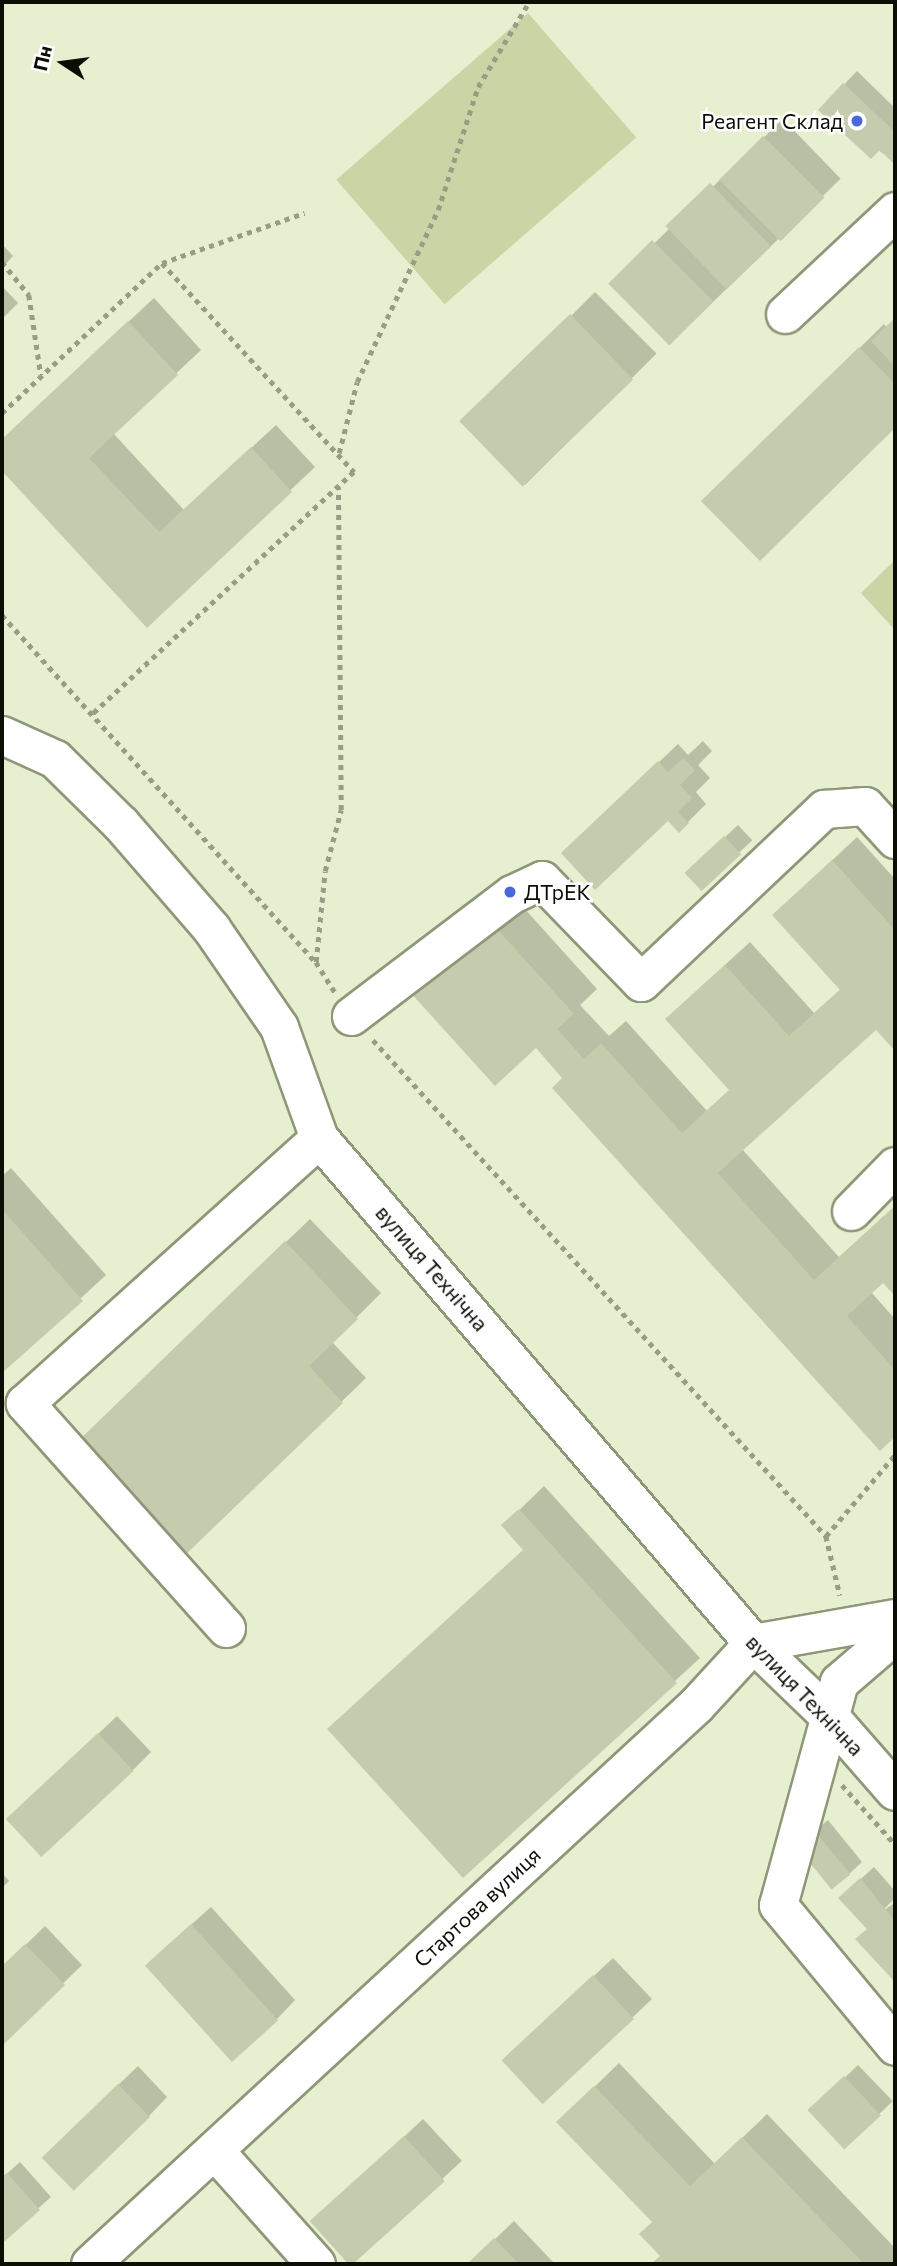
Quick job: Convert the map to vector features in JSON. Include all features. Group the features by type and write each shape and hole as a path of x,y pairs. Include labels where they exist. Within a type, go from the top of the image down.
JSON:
{"street":[{"path":"785,314 895,211"},
{"name":"вулиця Технічна","path":"2,735 55,759 121,824 211,928 279,1027 319,1138 753,1643 831,1718 895,1791"},
{"path":"351,1016 512,894 542,880 641,982 824,809 865,806 895,839"},
{"path":"226,1628 25,1403 319,1138"},
{"path":"851,1211 895,1166"},
{"path":"753,1643 848,1629 895,1618"},
{"path":"895,1634 839,1682 778,1905 895,2046"},
{"name":"Стартова вулиця","path":"90,2264 696,1705 753,1643"},
{"path":"214,2150 316,2264"}],"path":[{"path":"339,454 357,382 438,210 478,87 529,2"},
{"path":"2,413 162,263 304,213"},
{"path":"2,262 29,295 41,376"},
{"path":"92,715 354,472 162,263"},
{"path":"316,962 325,871 341,810 338,486"},
{"path":"2,615 316,962 351,1016 826,1536 848,1629"},
{"path":"826,1536 895,1455"}],"green space":[{"path":"528,13 636,138 445,304 336,180"},
{"path":"895,560 895,630 861,593"}],"building":[{"name":"Реагент Склад","path":"843,83 895,132 895,165 880,150 871,159 818,110"},
{"path":"763,136 825,198 781,241 719,180"},
{"path":"710,183 771,246 727,289 665,226"},
{"path":"652,240 714,302 670,345 608,284"},
{"path":"570,314 633,379 522,486 459,421"},
{"path":"895,318 895,367 871,341"},
{"path":"128,321 178,375 89,458 159,532 251,447 292,492 147,628 2,471 2,439"},
{"path":"859,347 895,384 895,428 760,561 701,501"},
{"path":"683,758 695,770 680,785 692,798 678,812 689,823 679,833 668,821 595,890 561,853 658,761 668,772"},
{"path":"724,836 741,854 702,891 685,873"},
{"path":"832,860 895,930 895,1051 876,1030 718,1173 814,1280 895,1206 895,1296 883,1283 847,1316 895,1370 895,1437 880,1451 552,1088 562,1078 536,1048 495,1086 410,992 489,920 574,1014 557,1029 584,1059 601,1043 682,1133 729,1090 665,1019 725,965 789,1036 840,990 772,915"},
{"path":"2,1209 83,1301 2,1373"},
{"path":"285,1241 358,1319 309,1366 343,1403 182,1558 74,1445"},
{"path":"519,1509 677,1683 463,1878 327,1729 523,1550 501,1525"},
{"path":"98,1733 133,1771 41,1857 6,1819"},
{"path":"815,1831 850,1875 832,1890 796,1846"},
{"path":"860,1878 895,1921 895,1982 855,1939 867,1929 838,1898"},
{"path":"191,1924 278,2021 232,2062 145,1965"},
{"path":"25,1944 65,1985 2,2046 2,1966"},
{"path":"593,1975 634,2019 543,2104 502,2060"},
{"path":"844,2076 881,2115 844,2150 807,2110"},
{"path":"118,2084 150,2117 74,2191 42,2158"},
{"path":"594,2086 690,2186 742,2137 864,2264 651,2264 660,2256 639,2234 652,2222 556,2122"},
{"path":"404,2136 445,2181 353,2264 348,2264 310,2221"},
{"path":"7,2173 40,2210 4,2242 2,2177"},
{"path":"494,2238 519,2264 467,2264"}],"place":[{"name":"Реагент Склад","path":"857,121"},
{"name":"ДТрЕК","path":"510,892"}]}
